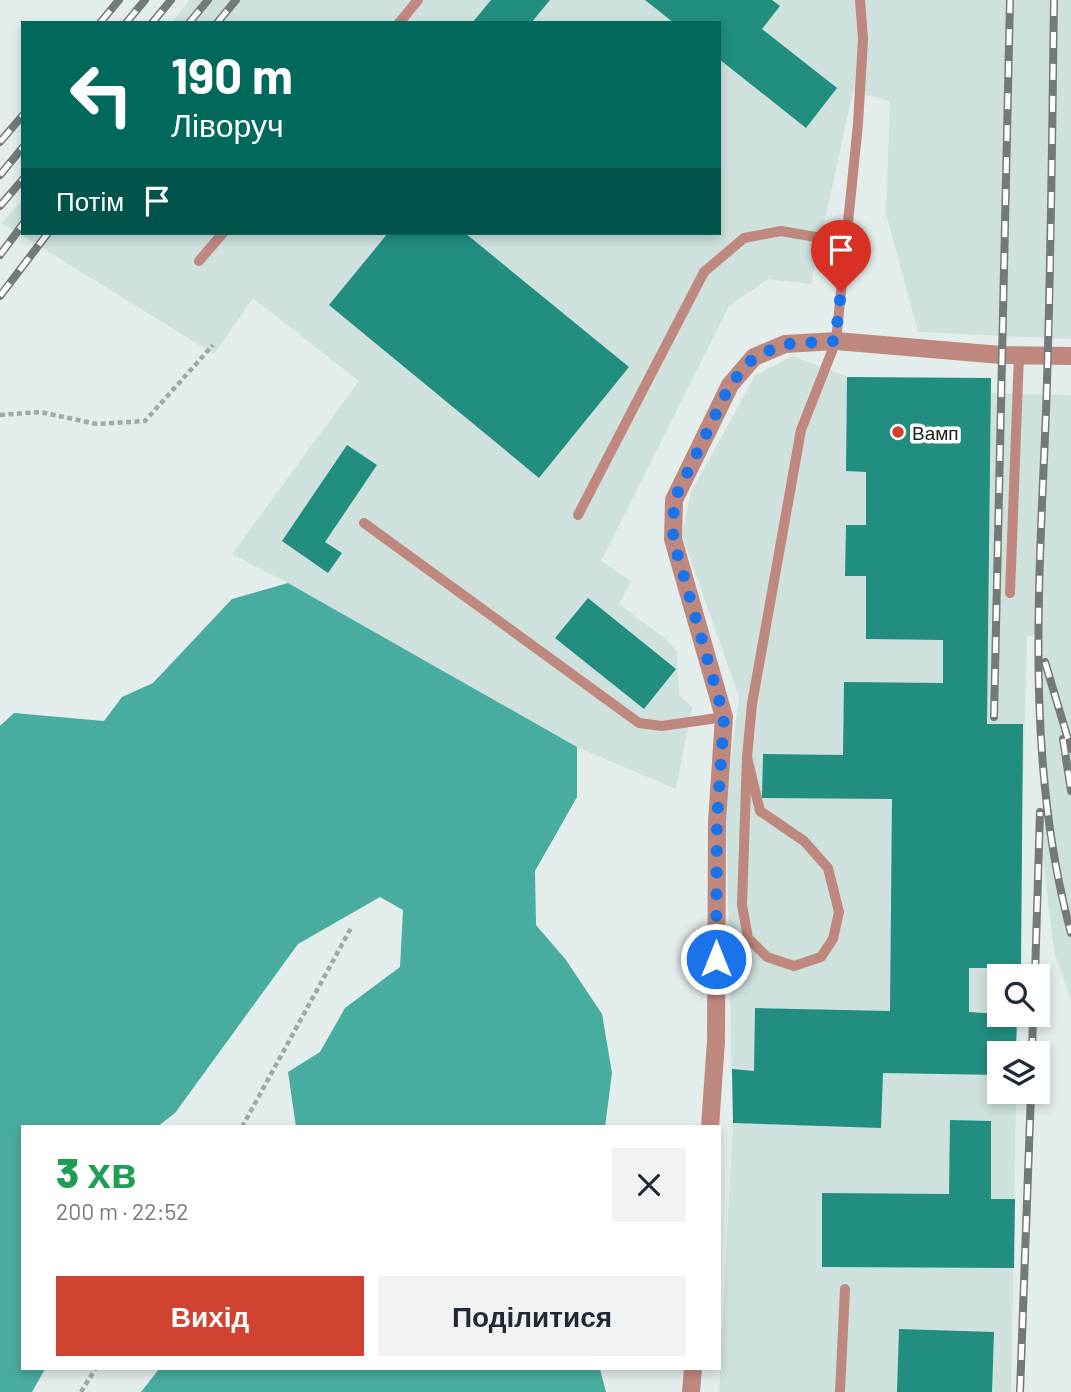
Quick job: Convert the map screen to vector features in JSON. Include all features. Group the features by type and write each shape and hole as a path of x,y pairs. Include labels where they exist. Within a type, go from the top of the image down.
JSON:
{"street":[{"path":"710,1125 716,1041 717,821 724,717 673,539 674,500 730,385 754,357 785,344 835,341 1019,355 1071,356"},
{"path":"691,1392 693,1370"}],"lane":[{"path":"401,21 418,0"},
{"path":"747,757 760,811 804,842 828,868 836,901 838,912 833,939 821,957 794,966 767,957 748,938 742,905 747,757 752,704 801,430 835,341 858,124 863,39 860,0"},
{"path":"578,515 704,272 744,238 782,231 845,242"},
{"path":"200,261 221,235"},
{"path":"1010,593 1019,355"},
{"path":"364,523 639,723 662,726 724,717"},
{"path":"840,1392 845,1289"}],"path":[{"path":"0,415 40,412 97,424 145,421 213,345"},
{"path":"243,1125 351,928"},
{"path":"81,1392 95,1370"}],"shaded area":[{"path":"190,0 1071,0 1071,339 918,332 886,213 890,101 853,91 811,284 768,279 729,306 601,561 631,581 619,604 667,640 677,652 679,695 692,707 676,789 577,747 232,554 359,381 253,298 214,354 21,235 721,235 721,21 173,21"},
{"path":"21,201 21,235 2,223"},
{"path":"792,356 848,377 991,378 991,393 1071,395 1071,1001 1054,951 1042,850 1042,759 1037,635 1027,636 1018,964 987,964 987,1027 1017,1027 1016,1041 987,1041 987,1104 1016,1104 1011,1392 719,1392 733,1123 726,800 739,697 682,535 691,492 755,376"},
{"path":"288,583 577,747 577,797 535,871 536,925 566,960 602,1014 612,1073 605,1125 296,1125 288,1072 320,1052 345,1008 400,967 403,910 380,897 298,944 175,1113 160,1125 21,1125 21,1370 44,1370 32,1392 0,1392 0,726 14,713 104,721 122,697 153,683 232,599"},
{"path":"158,1370 600,1370 606,1392 141,1392"}],"building":[{"path":"491,0 550,0 533,21 474,21"},
{"path":"645,0 772,0 780,6 762,29 837,88 806,128 721,61 721,21 671,21"},
{"path":"386,235 467,235 629,367 539,478 329,305"},
{"path":"847,377 991,378 987,724 1023,724 1021,964 987,964 987,968 969,968 969,1012 987,1013 987,1027 1017,1027 1016,1041 987,1041 987,1075 883,1073 881,1128 733,1123 732,1069 754,1071 755,1008 890,1011 892,799 762,798 763,754 843,755 844,682 943,683 943,640 866,639 866,576 845,576 846,525 866,525 866,472 846,471"},
{"path":"347,445 377,465 325,542 342,553 328,573 282,541"},
{"path":"588,598 676,669 644,709 555,638"},
{"path":"950,1120 991,1121 991,1199 1015,1199 1014,1268 822,1267 822,1193 949,1194"},
{"path":"899,1329 994,1332 992,1392 897,1392"}],"railway":[{"path":"102,21 119,0"},
{"path":"128,21 145,0"},
{"path":"154,21 171,0"},
{"path":"191,21 208,0"},
{"path":"219,21 236,0"},
{"path":"994,717 1010,0"},
{"path":"1054,0 1039,674 1047,804 1056,869 1071,933"},
{"path":"0,142 21,117"},
{"path":"0,175 21,149"},
{"path":"0,206 21,181"},
{"path":"0,255 21,227"},
{"path":"0,296 46,235"},
{"path":"1045,662 1071,749"},
{"path":"1063,739 1071,791"},
{"path":"1035,964 1040,812"},
{"path":"1032,1041 1033,1027"},
{"path":"1020,1392 1031,1104"}],"place":[{"name":"Вамп","path":"898,432"}],"route":[{"path":"716,959 717,821 724,717 673,539 674,500 730,385 754,357 785,344 835,341 841,292"}]}
